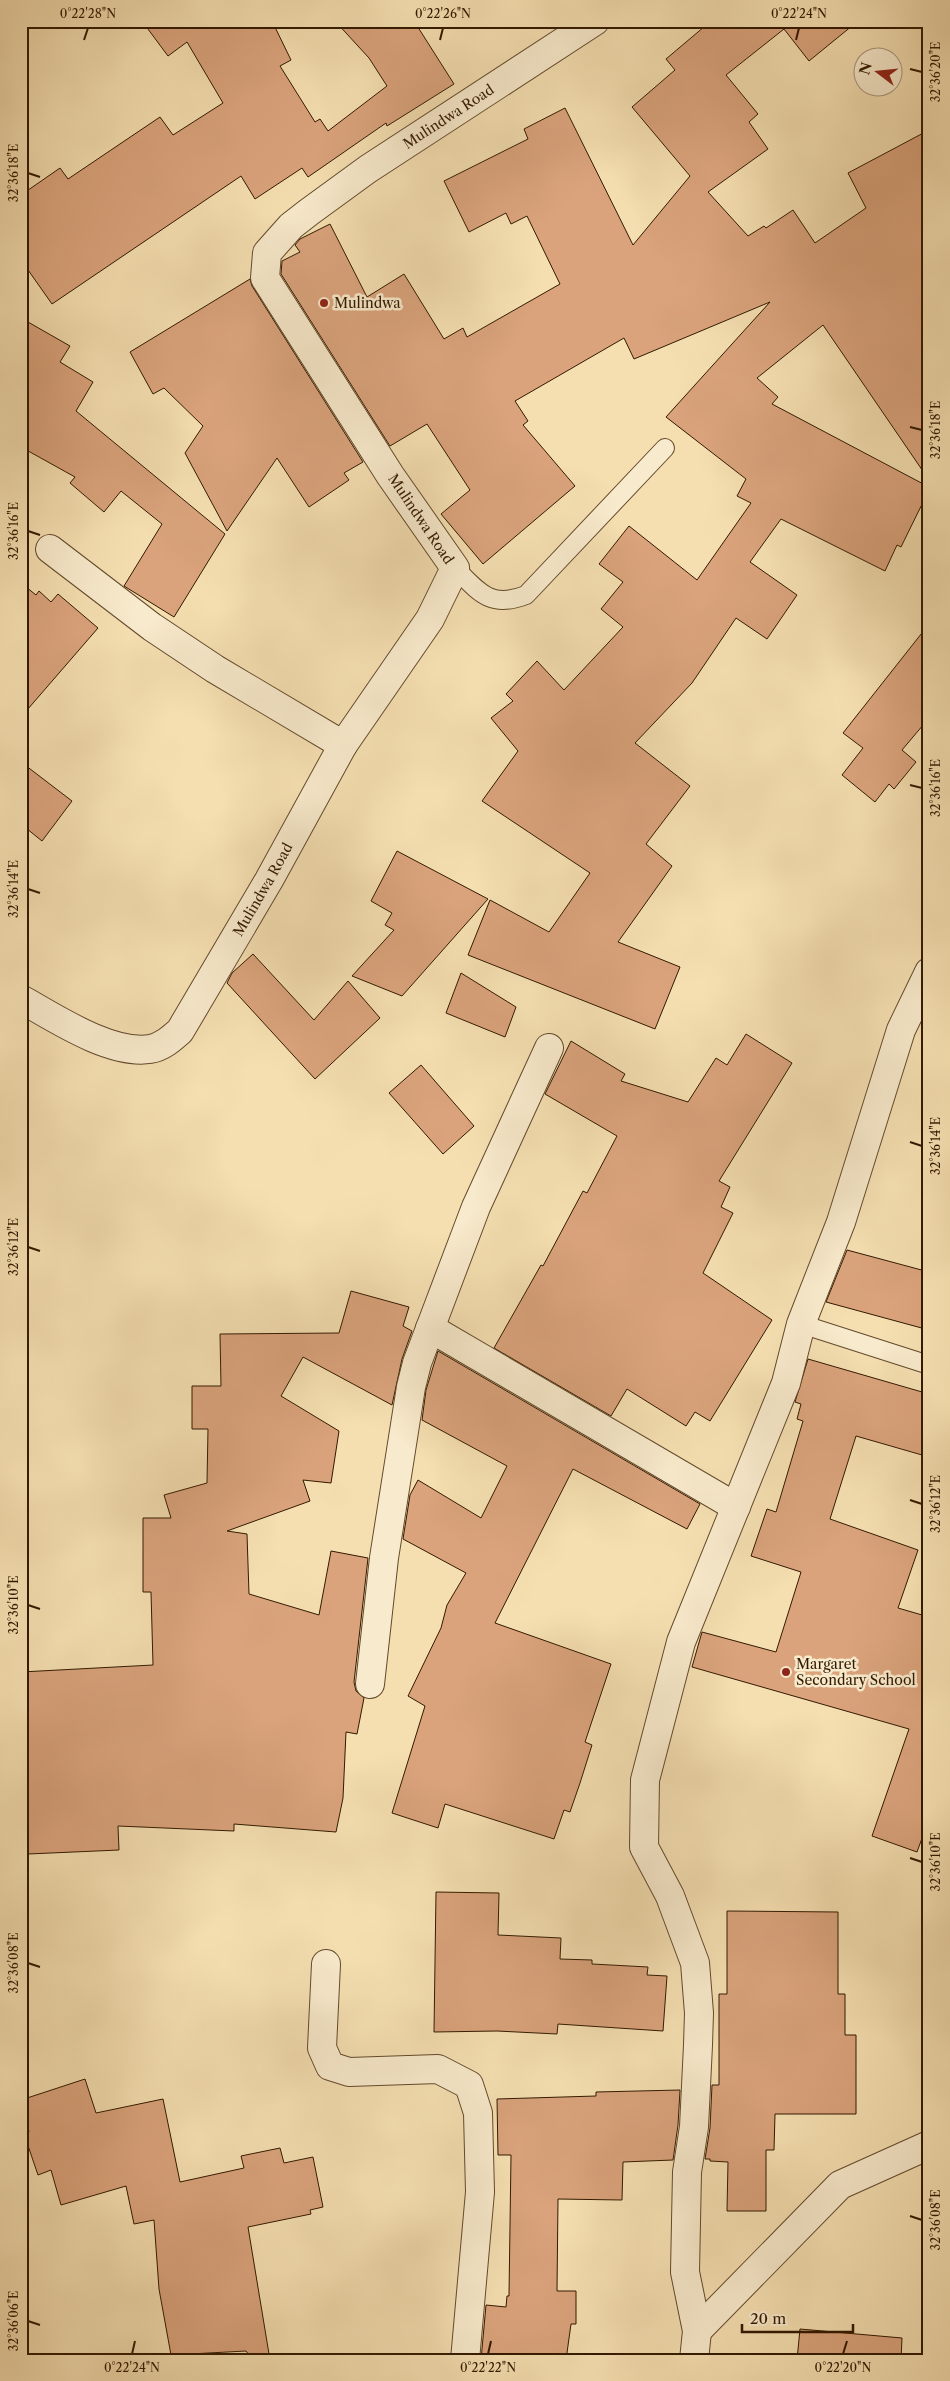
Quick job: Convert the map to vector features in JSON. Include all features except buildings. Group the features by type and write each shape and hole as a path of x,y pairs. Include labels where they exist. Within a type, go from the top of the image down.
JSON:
{"street":[{"name":"Mulindwa Road","path":"21,999 62,1022 105,1042 135,1050 152,1049 163,1045 180,1032 301,824 343,745 430,619 455,568 390,474 265,278 267,253 291,226 368,169 595,21"},
{"path":"50,549 152,627 215,669 343,745"},
{"path":"694,2360 697,2331 685,2272 687,2172 694,2127 698,2045 699,2013 695,1963 670,1896 644,1847 645,1780 681,1642 786,1383 801,1324 841,1222 901,1030 929,972"},
{"path":"370,1684 384,1558 411,1386 430,1328 476,1207 549,1048"},
{"path":"430,1328 736,1508"},
{"path":"326,1964 322,2048 330,2066 349,2072 438,2069 468,2085 478,2113 480,2192 465,2360"},
{"path":"697,2331 840,2185 929,2145"}],"lane":[{"path":"455,568 480,592 495,601 510,601 526,595 665,448"},
{"path":"801,1324 929,1365"}],"place":[{"name":"Mulindwa","path":"324,303"},
{"name":"Margaret Secondary School","path":"786,1672"}]}
